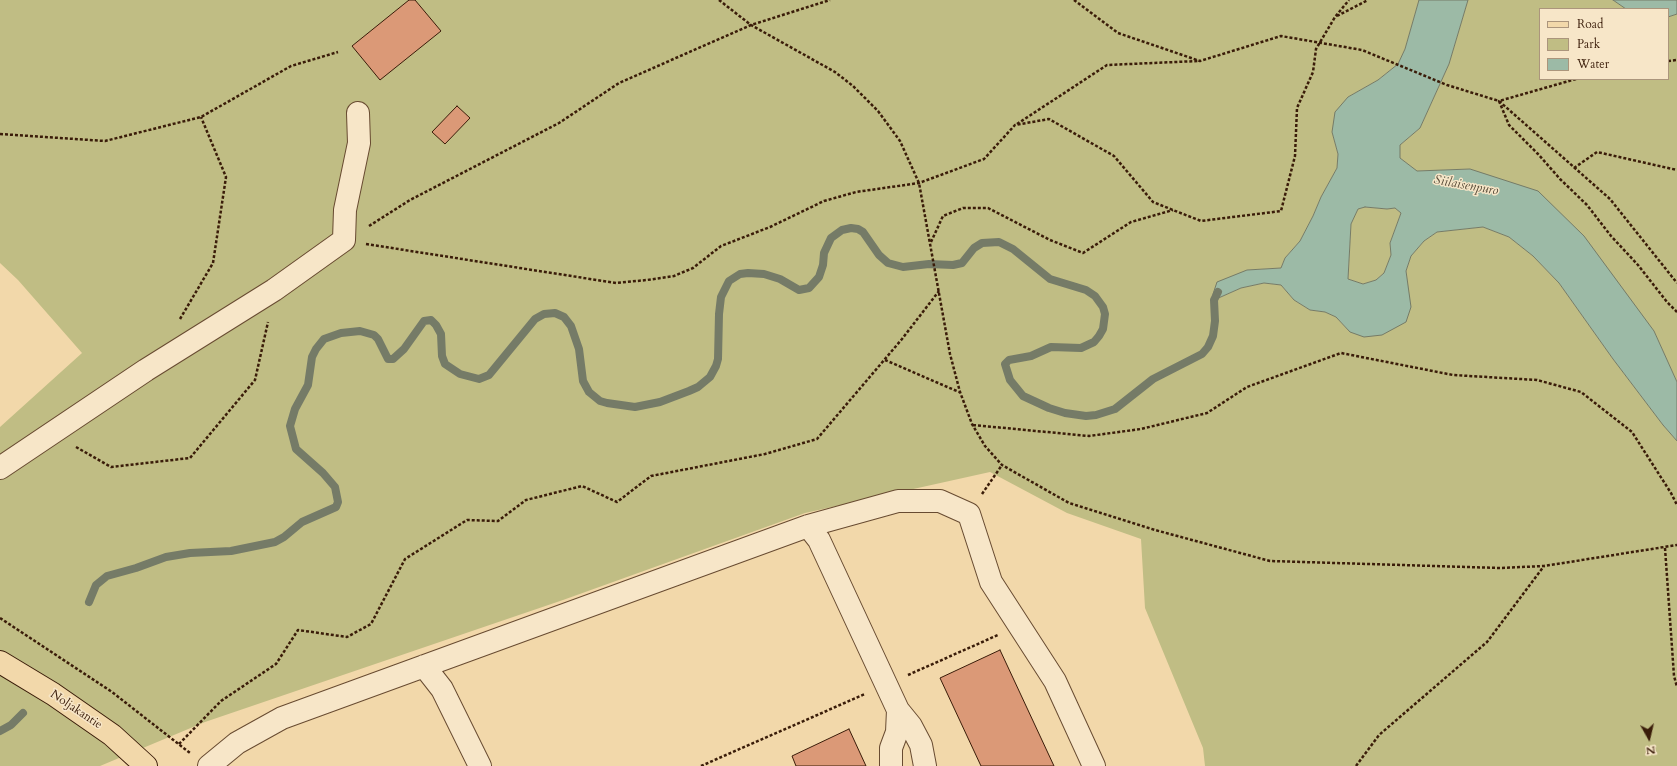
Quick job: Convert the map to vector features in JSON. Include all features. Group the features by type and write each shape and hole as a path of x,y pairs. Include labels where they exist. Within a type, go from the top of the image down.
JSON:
{"main road":[{"name":"Noljakantie","path":"0,662 53,694 112,736 146,766"}],"street":[{"path":"0,468 146,370 274,290 344,240 345,210 359,143 358,113"},
{"path":"202,762 282,718 808,526 898,500 940,501 969,514 991,582 1055,681 1094,766"},
{"path":"808,526 819,540 898,710 911,726 921,745 926,766"},
{"path":"424,666 442,689 480,766"},
{"path":"891,766 891,748 898,732 898,710"}],"path":[{"path":"719,0 751,25 835,72 853,86 878,111 900,141 919,183 950,354 960,392 972,424 984,446 1002,465 1069,503 1155,530 1270,560 1500,568 1544,566 1677,545"},
{"path":"344,240 410,200 559,123 619,83 751,25 830,0"},
{"path":"1074,0 1118,33 1200,61"},
{"path":"1015,126 1049,119 1114,156 1153,202 1201,221 1281,211 1295,156 1297,108 1313,72 1316,49 1335,17 1349,0"},
{"path":"1335,17 1368,0"},
{"path":"344,240 616,283 674,276 693,268 721,246 770,227 824,201 856,192 919,183 984,159 1015,126 1107,65 1200,61 1282,36 1362,50 1432,79 1499,102 1610,199 1677,283"},
{"path":"0,134 105,141 201,116 291,66 338,52"},
{"path":"1499,102 1573,80"},
{"path":"1499,102 1509,125 1587,205 1611,236 1638,265 1667,302 1677,312"},
{"path":"178,324 213,263 226,177 201,116"},
{"path":"1574,168 1597,152 1677,170"},
{"path":"931,243 943,216 963,208 988,208 1050,240 1083,253 1131,222 1173,210"},
{"path":"52,432 111,467 190,458 255,380 274,290"},
{"path":"179,744 221,701 276,664 298,630 347,637 371,624 405,559 468,520 498,521 526,500 582,486 617,502 651,476 765,454 817,439 885,360 939,291"},
{"path":"972,424 1089,436 1141,429 1207,413 1247,387 1341,353 1453,375 1537,380 1581,392 1632,432 1677,505"},
{"path":"885,360 960,392"},
{"path":"969,514 1002,465"},
{"path":"1665,548 1674,676 1677,687"},
{"path":"1356,766 1379,735 1487,642 1544,566"},
{"path":"0,618 112,692 202,762"}],"green space":[{"path":"0,0 1419,0 1405,49 1398,64 1378,80 1348,97 1332,132 1338,154 1337,168 1300,241 1285,258 1281,268 1247,270 1214,300 1241,288 1264,283 1281,285 1294,300 1310,310 1325,312 1336,317 1350,332 1407,285 1406,271 1411,256 1424,241 1437,232 1483,227 1509,237 1533,256 1559,283 1613,359 1677,441 1677,766 1205,766 1203,748 1145,608 1141,539 1067,513 990,472 805,513 563,600 205,722 100,766 0,766 0,427 82,353 18,280 0,263"},
{"path":"1468,0 1613,0 1625,8 1539,8 1539,80 1669,80 1669,17 1677,14 1677,382 1654,331 1470,169 1416,171 1400,158 1400,145 1420,128 1449,64"},
{"path":"1365,207 1387,209 1395,208 1401,213 1390,243 1391,255 1384,273 1376,280 1363,284 1348,279 1351,224 1358,209"}],"water":[{"name":"Siilaisenpuro","path":"1419,0 1468,0 1449,64 1420,128 1400,145 1400,158 1417,171 1470,169 1538,191 1584,236 1654,331 1677,382 1677,441 1613,359 1559,283 1533,256 1509,237 1483,227 1437,232 1424,241 1411,256 1406,271 1411,307 1406,322 1382,335 1364,337 1350,332 1336,317 1325,312 1310,310 1294,300 1281,285 1264,283 1241,288 1214,300 1213,294 1217,282 1247,270 1281,268 1285,258 1300,241 1337,168 1338,154 1332,132 1335,112 1348,97 1378,80 1398,64 1405,49","holes":["1365,207 1387,209 1395,208 1401,213 1390,243 1391,255 1384,273 1376,280 1363,284 1348,279 1351,224 1358,209"]},
{"path":"1613,0 1677,0 1677,14 1669,17 1669,8 1625,8"}],"building":[{"path":"409,0 415,0 441,31 380,80 352,46"},
{"path":"457,106 470,118 445,144 432,132"},
{"path":"1000,650 1054,766 981,766 940,678"},
{"path":"849,729 866,766 796,766 792,756"}],"waterway":[{"path":"89,602 96,585 107,576 136,568 166,557 190,553 231,551 275,542 284,537 302,522 336,507 338,502 335,487 323,473 296,449 290,426 295,409 308,385 312,357 316,349 324,339 341,333 360,331 374,335 378,339 388,359 393,359 404,349 424,321 431,320 441,334 442,356 445,364 460,374 479,379 489,375 535,319 544,314 555,313 564,317 571,326 579,349 583,381 589,392 600,401 635,407 660,402 689,391 698,387 710,377 718,359 721,297 729,281 740,274 764,274 780,279 799,290 809,288 819,277 823,265 824,253 831,238 842,230 851,228 858,229 863,232 879,255 888,263 903,267 929,264 953,265 962,263 974,248 982,243 999,242 1013,249 1050,279 1086,290 1095,296 1103,307 1105,314 1103,329 1094,342 1081,348 1051,347 1031,356 1009,360 1005,364 1010,380 1023,396 1049,408 1065,413 1086,416 1096,415 1115,409 1153,379 1202,354 1208,347 1213,336 1215,321 1214,300 1218,292"},
{"path":"0,731 11,725 23,713"}]}
